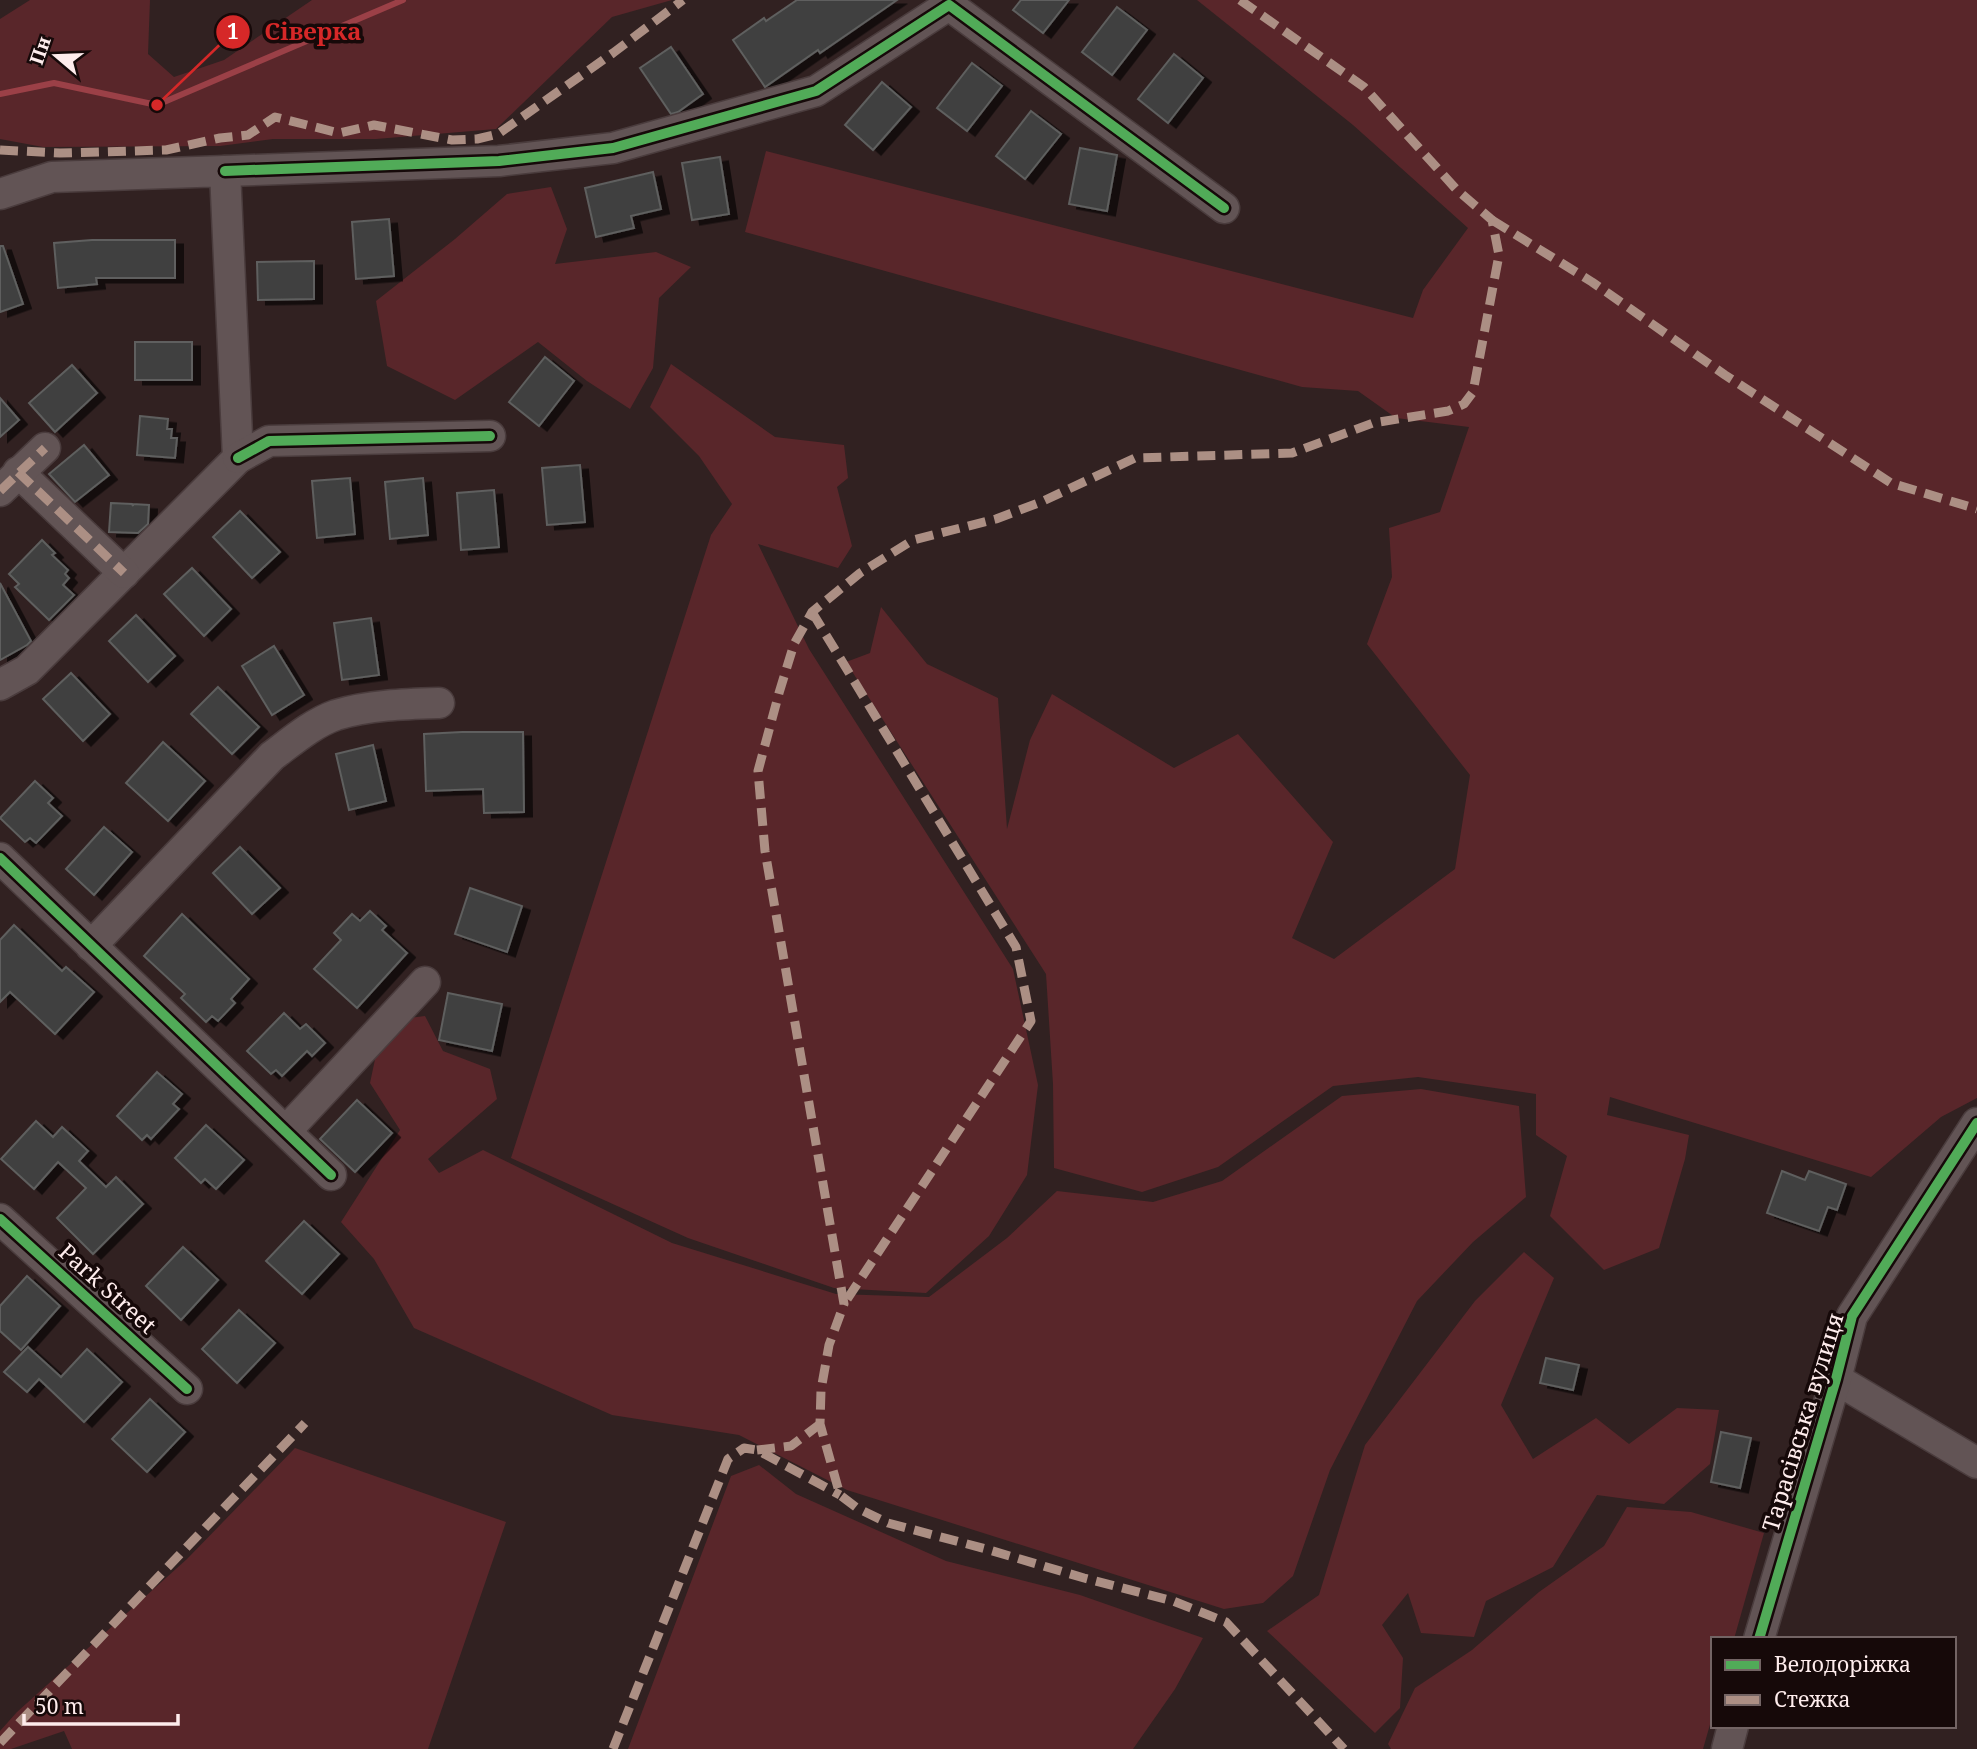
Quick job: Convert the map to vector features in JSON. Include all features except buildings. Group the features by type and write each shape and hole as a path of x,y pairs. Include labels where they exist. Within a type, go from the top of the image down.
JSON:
{"street":[{"path":"0,194 52,177 499,161 613,148 816,91 949,5 1224,208"},
{"path":"225,171 238,458"},
{"path":"0,685 27,670 238,458 269,440 490,436"},
{"path":"45,447 9,481 124,573"},
{"path":"91,946 272,756 306,731 335,716 353,712 400,704 439,703"},
{"path":"0,858 331,1175"},
{"path":"286,1131 425,982"},
{"name":"Тарасівська вулиця","path":"1760,1637 1852,1317 1977,1123"},
{"name":"Park Street","path":"0,1219 187,1389"},
{"path":"1836,1379 1977,1463"},
{"path":"1727,1749 1732,1728"}],"shaded area":[{"path":"30,0 150,0 148,54 174,77 224,60 312,0 672,0 612,17 496,129 376,139 273,139 220,146 43,147 0,139 0,19"},
{"path":"1197,0 1977,0 1977,1098 1941,1117 1871,1177 1610,1097 1607,1115 1689,1135 1685,1159 1659,1248 1604,1270 1550,1216 1567,1156 1536,1135 1536,1094 1418,1077 1333,1086 1218,1167 1142,1192 1054,1168 1053,1084 1046,974 846,662 870,653 881,607 927,664 998,698 1007,829 1030,740 1052,694 1174,768 1238,734 1333,842 1292,938 1334,959 1455,869 1470,775 1367,644 1392,577 1389,528 1440,512 1469,427 1396,418 1358,391 1302,387 745,232 766,151 1413,318 1423,290 1468,228 1353,125"},
{"path":"551,187 567,229 555,264 656,252 691,267 659,298 653,368 630,409 587,381 538,342 455,400 387,366 376,301 507,194"},
{"path":"671,364 775,437 844,445 848,478 837,487 852,546 838,568 758,544 809,649 1013,969 1038,1085 1027,1175 989,1236 926,1293 834,1288 688,1238 511,1158 711,535 732,504 699,456 650,407"},
{"path":"425,1016 443,1051 490,1069 497,1099 428,1159 439,1173 483,1150 672,1243 836,1294 929,1297 1007,1238 1057,1191 1153,1202 1222,1181 1342,1096 1421,1089 1519,1106 1526,1197 1473,1242 1417,1301 1330,1470 1293,1576 1263,1603 1224,1609 847,1490 739,1435 612,1415 414,1328 374,1259 341,1222 400,1130 370,1083 377,1050 401,1019"},
{"path":"1524,1252 1554,1278 1501,1405 1533,1459 1596,1418 1629,1444 1677,1408 1719,1410 1710,1464 1664,1504 1597,1495 1553,1567 1486,1601 1474,1637 1421,1633 1408,1593 1382,1625 1403,1658 1400,1708 1375,1733 1267,1631 1319,1595 1365,1445 1475,1301"},
{"path":"295,1448 506,1522 428,1749 72,1749 64,1731 11,1749 0,1749 0,1731 17,1712 187,1559"},
{"path":"759,1465 796,1494 946,1561 1080,1595 1203,1638 1175,1689 1133,1749 628,1749 731,1476"},
{"path":"1627,1507 1691,1512 1764,1533 1735,1637 1711,1637 1711,1721 1703,1749 1391,1749 1388,1744 1415,1688 1472,1650 1539,1592 1604,1546"}],"waterway":[{"path":"0,94 54,83 157,105 403,0"}],"marked path":[{"path":"0,150 60,153 166,150 248,135 275,117 339,133 374,125 452,140 477,139 498,134 683,0"},
{"path":"1240,0 1364,87 1456,189 1492,220 1499,255 1473,392 1464,404 1448,411 1373,423 1292,453 1135,458 1041,502 996,519 913,540 860,573 812,612 794,644 758,771 765,851 844,1304 829,1345 821,1390 820,1424 840,1495 857,1508 888,1523 1173,1601 1226,1622 1344,1749"},
{"path":"1492,220 1592,282 1725,375 1891,483 1977,509"},
{"path":"0,491 45,448"},
{"path":"18,472 124,573"},
{"path":"812,612 1016,947 1031,1021 844,1304"},
{"path":"0,1743 305,1423"},
{"path":"757,1450 791,1446 820,1424"},
{"path":"613,1749 728,1459 744,1448 757,1450 840,1495"}],"cycle path":[{"path":"225,171 499,161 613,148 816,91 949,5 1224,208"},
{"path":"238,458 269,441 490,436"},
{"path":"0,858 331,1175"},
{"path":"1760,1637 1852,1316 1977,1123"},
{"path":"0,1219 187,1389"}],"place":[{"name":"Сіверка","path":"157,105"}]}
